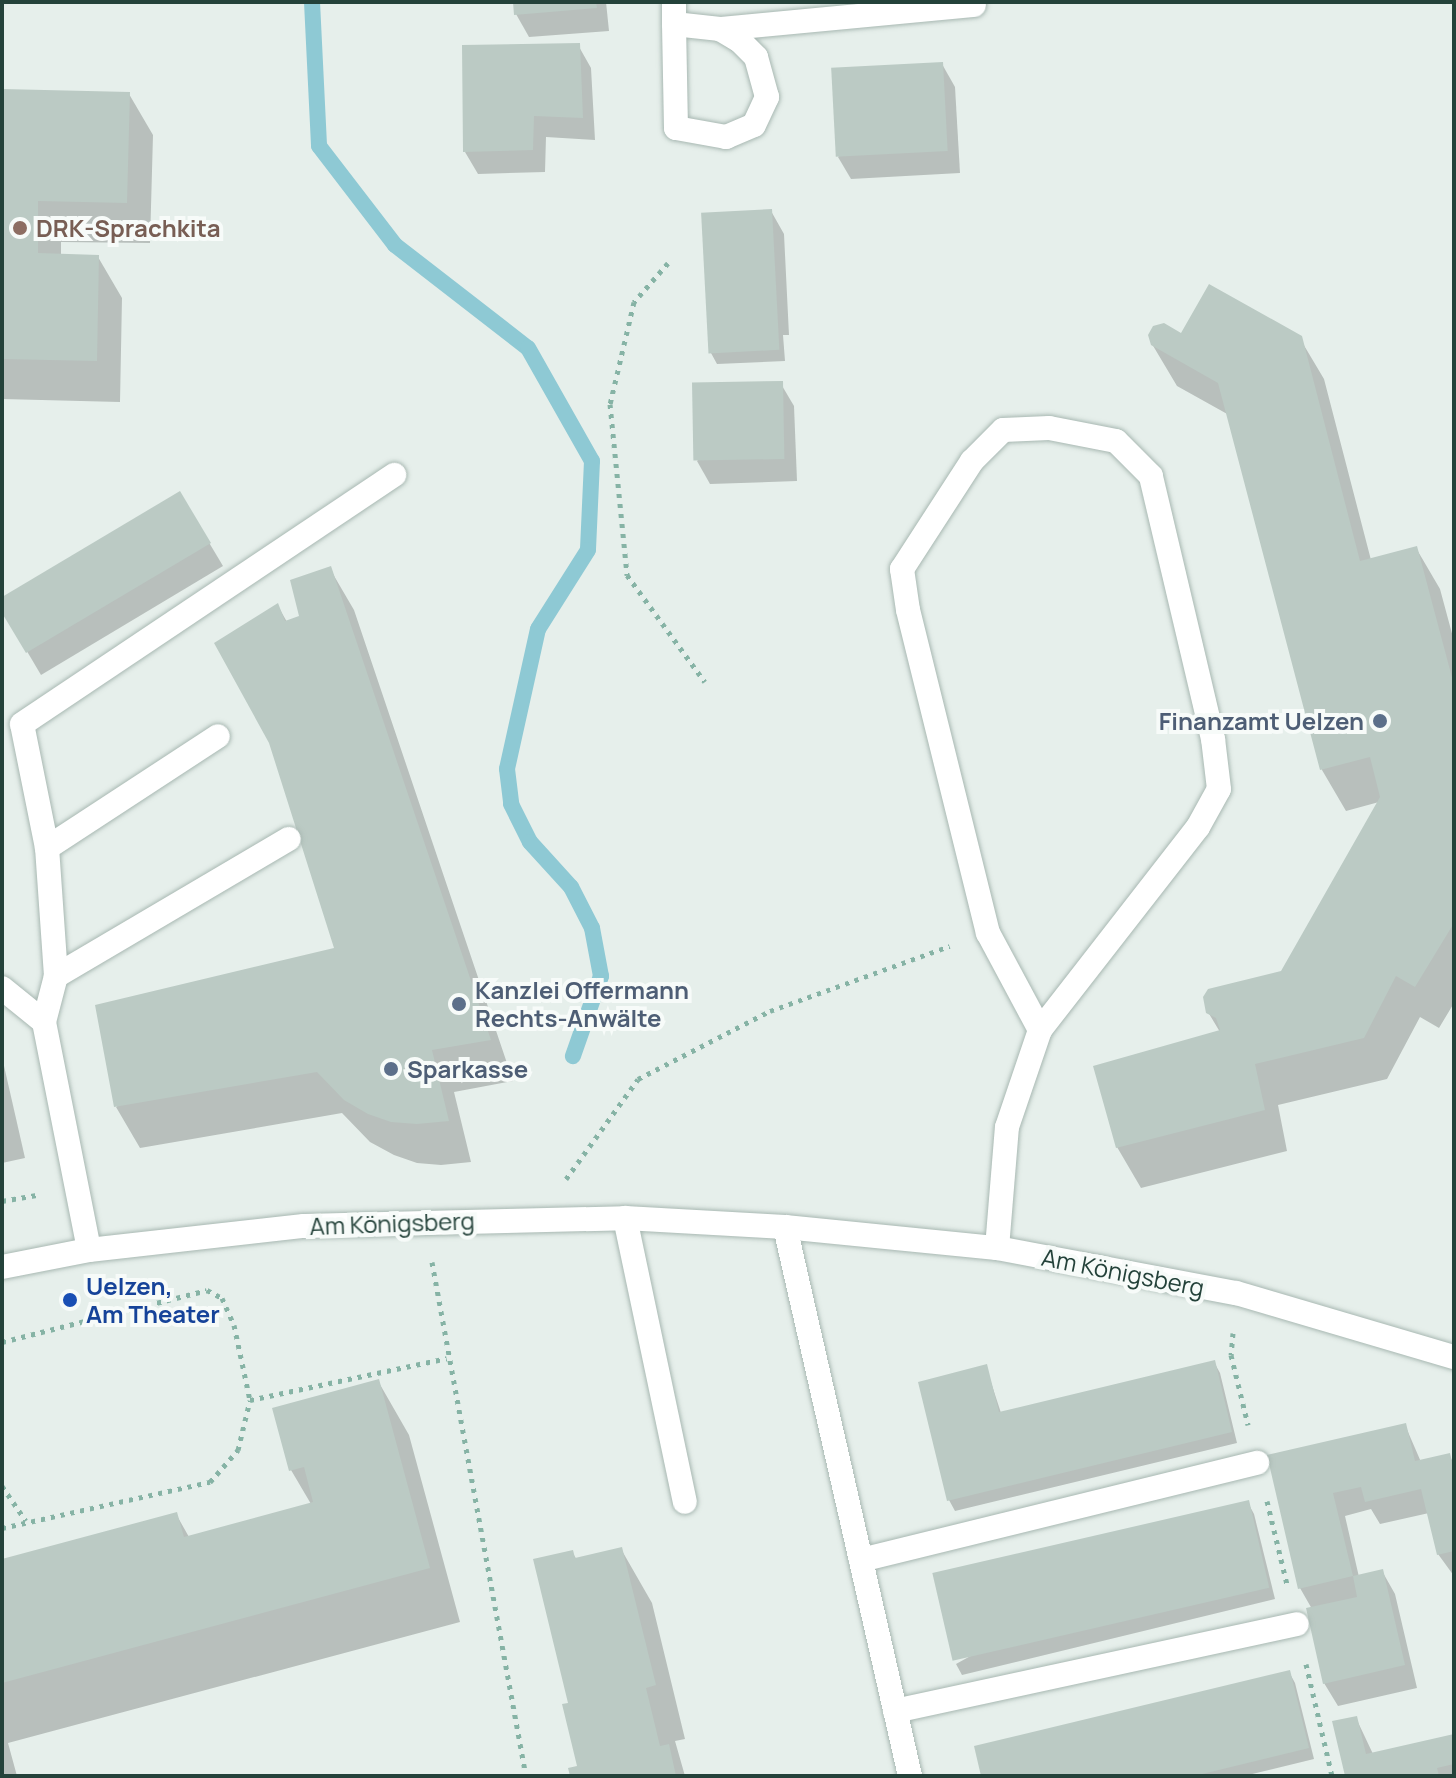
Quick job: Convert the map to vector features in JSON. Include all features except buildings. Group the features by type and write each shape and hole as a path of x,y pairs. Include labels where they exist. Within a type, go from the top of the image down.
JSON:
{"street":[{"path":"720,29 974,5"},
{"path":"674,13 720,29 740,41 756,57 767,97 754,125 726,137 676,128 674,13"},
{"path":"997,1248 1007,1127 1040,1030 1198,827 1219,789 1213,739 1151,476 1116,441 1049,428 1003,430 972,461 902,569 908,610 988,933 1040,1030"},
{"path":"89,1250 44,1022 56,976 47,848 22,724 394,475"},
{"path":"47,848 218,736"},
{"path":"56,976 289,839"},
{"path":"2,988 44,1022"},
{"path":"625,1218 685,1502"},
{"name":"Am Königsberg","path":"2,1267 89,1250 304,1226 625,1218 785,1227 997,1248 1236,1293 1454,1357"},
{"path":"785,1227 910,1776"},
{"path":"861,1560 1257,1463"},
{"path":"895,1711 1297,1624"}],"path":[{"path":"668,263 634,302 610,404 627,575 705,682"},
{"path":"537,1219 638,1079 770,1011 988,933"},
{"path":"426,1222 447,1358 526,1776"},
{"path":"2,1342 207,1290 222,1298 234,1325 250,1400 238,1450 210,1482 2,1528"},
{"path":"1236,1293 1231,1355 1332,1776"},
{"path":"250,1400 447,1358"},
{"path":"2,1486 26,1521"}],"waterway":[{"path":"312,2 319,146 395,245 528,348 592,461 588,550 538,629 507,769 511,804 530,842 571,887 592,928 601,976 573,1056"}],"place":[{"name":"DRK-Sprachkita","path":"20,228"},
{"name":"Finanzamt Uelzen","path":"1380,721"},
{"name":"Kanzlei Offermann Rechts-Anwälte","path":"459,1004"},
{"name":"Sparkasse","path":"391,1069"},
{"name":"Uelzen, Am Theater","path":"70,1300"}]}
